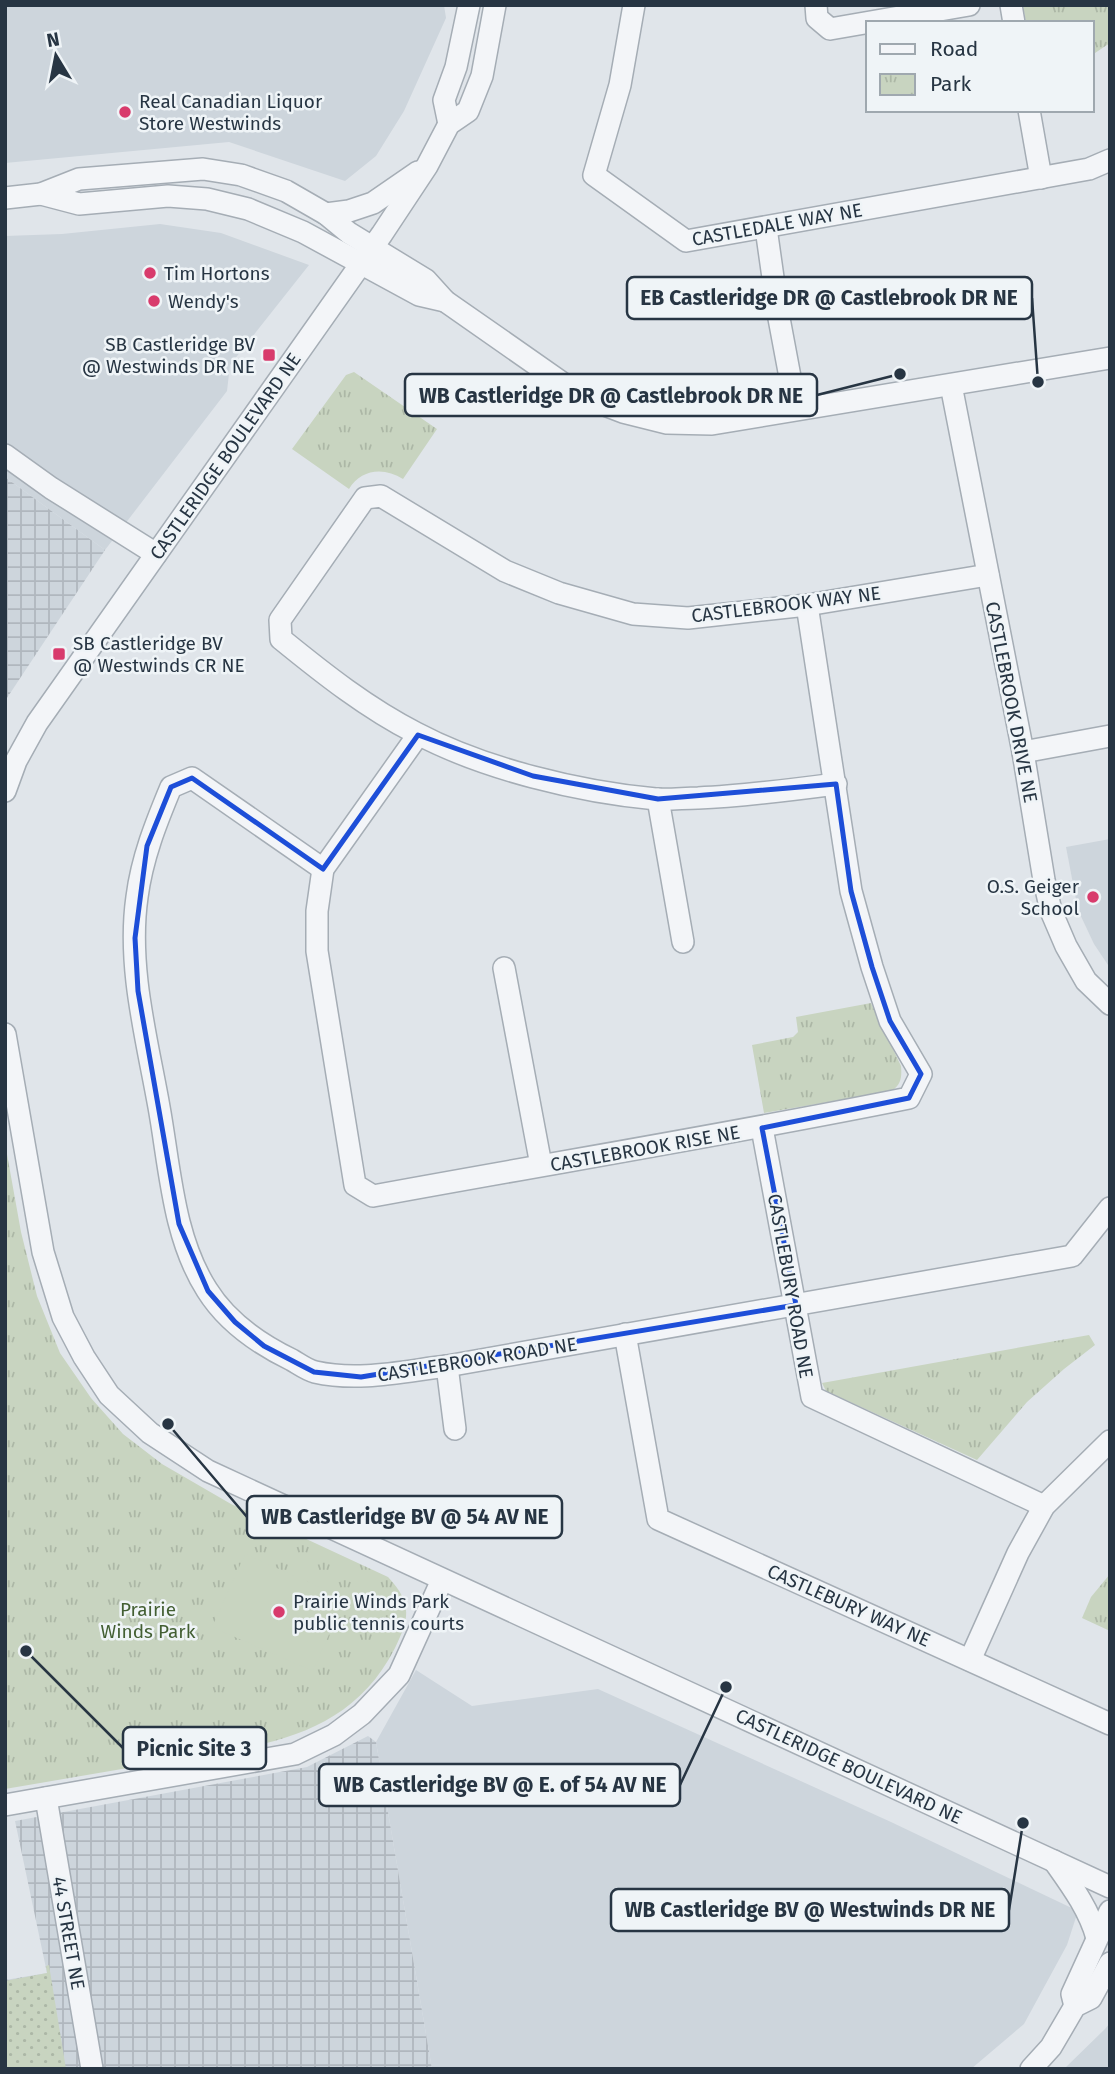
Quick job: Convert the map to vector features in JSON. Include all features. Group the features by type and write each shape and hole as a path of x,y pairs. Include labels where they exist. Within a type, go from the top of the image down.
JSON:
{"street":[{"path":"449,124 444,100 456,67 469,5"},
{"name":"CASTLERIDGE BOULEVARD NE","path":"5,791 16,761 37,723 373,246 427,166 449,124 468,111 482,76 495,5"},
{"name":"CASTLEDALE WAY NE","path":"634,5 620,85 594,175 686,242 1089,169 1110,160"},
{"path":"816,5 817,18 830,29 866,23"},
{"path":"877,21 970,5"},
{"path":"1029,112 1041,178"},
{"path":"326,214 349,211 373,203 427,166"},
{"path":"5,198 41,194 79,179 203,169 252,179 286,191 426,279 445,301 581,396 622,412 667,423 712,424 1110,358"},
{"path":"41,194 79,204 168,196 207,199 248,209 303,232 419,295 445,301"},
{"path":"766,228 796,409"},
{"name":"CASTLEBROOK DRIVE NE","path":"951,385 1023,752 1051,911 1066,946 1086,981 1110,1004"},
{"path":"5,455 51,488 156,554"},
{"name":"CASTLEBROOK WAY NE","path":"836,784 746,796 658,799 588,789 533,776 472,757 418,735 339,686 281,639 280,620 365,498 381,496 505,571 559,593 633,614 688,618 807,605 988,575"},
{"name":"CASTLEBROOK RISE NE","path":"418,735 323,869 317,911 317,951 355,1185 373,1196 762,1128 909,1098 921,1074 890,1021 851,891 807,605"},
{"path":"1023,752 1110,736"},
{"name":"CASTLEBROOK ROAD NE","path":"323,869 192,778 171,787 147,846 136,898 135,938 138,991 180,1224 194,1264 208,1291 235,1322 264,1346 314,1372 361,1377 447,1366 1072,1256 1110,1208"},
{"path":"658,799 683,942"},
{"path":"504,968 541,1165"},
{"name":"CASTLERIDGE BOULEVARD NE","path":"5,1034 43,1252 64,1317 84,1357 109,1395 150,1433 208,1471 1110,1887"},
{"name":"CASTLEBURY ROAD NE","path":"762,1128 811,1397 1044,1506"},
{"name":"CASTLEBURY WAY NE","path":"625,1334 658,1519 970,1660"},
{"path":"447,1366 456,1429"},
{"path":"1110,1441 1044,1506 1018,1553 970,1660 1110,1724"},
{"path":"5,1805 295,1754 334,1735 362,1714 398,1675 442,1580"},
{"name":"44 STREET NE","path":"46,1798 92,2069"},
{"path":"1052,1859 1078,1896 1093,1924 1097,1938"},
{"path":"1074,2006 1072,1994 1110,1911"},
{"path":"1031,2069 1051,2047 1074,2006 1091,1998 1107,1973"}],"highlighted area":[{"path":"418,735 533,776 658,799 836,784 851,891 872,967 890,1021 921,1074 909,1098 762,1128 796,1305 361,1377 314,1372 264,1346 235,1322 208,1291 179,1224 138,991 135,938 147,846 171,787 192,778 323,869"}],"shaded area":[{"path":"5,5 444,5 446,18 404,111 376,156 345,181 229,142 5,163"},
{"path":"160,224 221,233 309,265 230,365 227,391 105,550 5,477 5,236 62,234"},
{"path":"5,477 105,550 5,701"},
{"name":"O.S. Geiger School","path":"1110,839 1110,968 1094,944 1078,910 1066,847"},
{"path":"416,1670 472,1706 598,1689 891,1822 1078,1911 1067,1945 1024,2024 971,2069 432,2069 376,1742"},
{"path":"368,1736 376,1742 432,2069 5,2069 5,1980 47,1973 15,1821 307,1767"},
{"path":"1110,2023 1110,2069 1064,2069 1105,2029"}],"green space":[{"path":"1023,5 1110,5 1110,43 1094,54 1094,21 1026,21"},
{"path":"354,372 437,429 403,479 388,473 373,472 360,477 349,489 292,449 346,375"},
{"path":"871,1003 901,1066 897,1086 892,1091 764,1113 752,1045 793,1037 798,1032 796,1017"},
{"name":"Prairie Winds Park","path":"5,1143 21,1232 37,1296 60,1353 91,1398 123,1434 162,1464 231,1504 388,1577 401,1595 405,1603 406,1619 395,1648 375,1679 351,1703 325,1721 264,1744 5,1789"},
{"path":"1089,1335 1095,1345 1027,1402 977,1460 826,1391 822,1383"},
{"name":"Prairie Winds Park public tennis courts","path":"245,1554 345,1598 313,1671 212,1627"},
{"path":"1110,1574 1110,1631 1082,1618 1091,1597"},
{"path":"49,1965 66,2069 5,2069 5,1981 47,1973 46,1966"}],"place":[{"name":"Real Canadian Liquor Store Westwinds","path":"125,112"},
{"name":"Tim Hortons","path":"150,273"},
{"name":"Wendy's","path":"154,301"},
{"name":"SB Castleridge BV @ Westwinds DR NE","path":"269,355"},
{"name":"WB Castleridge DR @ Castlebrook DR NE","path":"900,374"},
{"name":"EB Castleridge DR @ Castlebrook DR NE","path":"1038,382"},
{"name":"SB Castleridge BV @ Westwinds CR NE","path":"59,654"},
{"name":"O.S. Geiger School","path":"1093,897"},
{"name":"WB Castleridge BV @ 54 AV NE","path":"168,1424"},
{"name":"Prairie Winds Park public tennis courts","path":"279,1612"},
{"name":"Picnic Site 3","path":"26,1651"},
{"name":"WB Castleridge BV @ E. of 54 AV NE","path":"726,1687"},
{"name":"WB Castleridge BV @ Westwinds DR NE","path":"1023,1823"}]}
